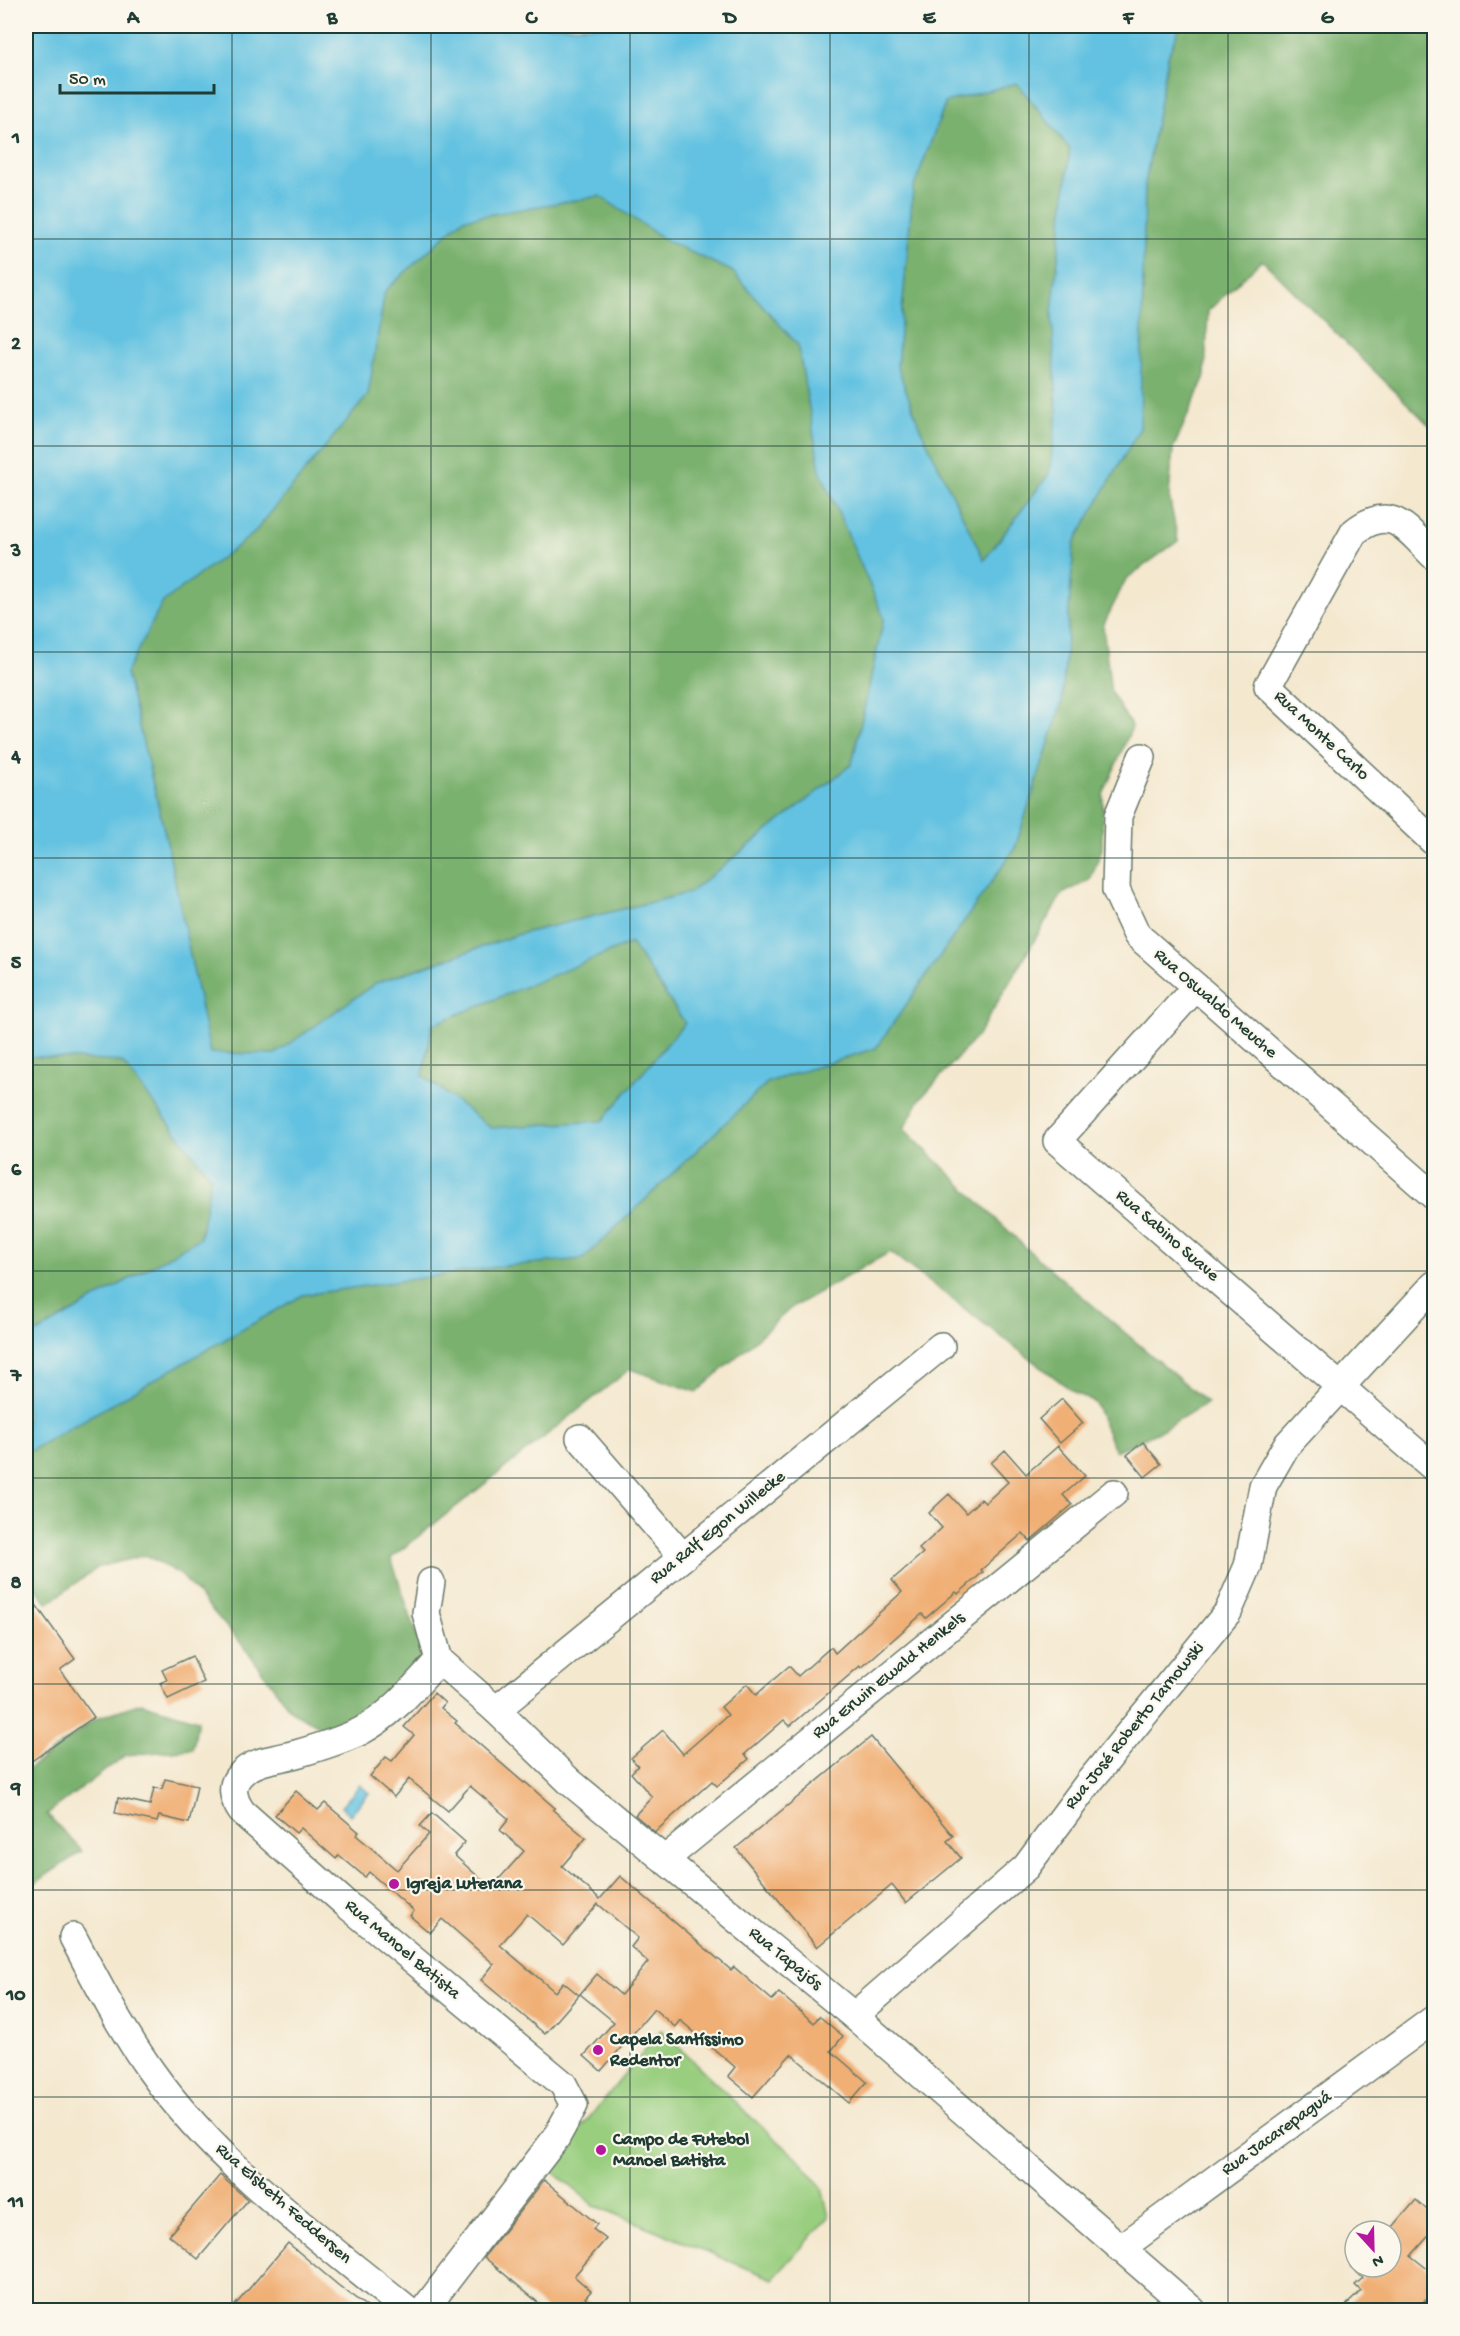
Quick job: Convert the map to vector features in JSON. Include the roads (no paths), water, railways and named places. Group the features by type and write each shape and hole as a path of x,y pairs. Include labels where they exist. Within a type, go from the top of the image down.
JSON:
{"street":[{"name":"Rua Monte Carlo","path":"1434,556 1396,520 1378,518 1354,532 1268,686 1434,842"},
{"name":"Rua Oswaldo Meuche","path":"1142,757 1118,816 1116,890 1137,935 1434,1196"},
{"name":"Rua Sabino Suave","path":"1196,987 1057,1141 1434,1468"},
{"name":"Rua José Roberto Tarnowski","path":"854,2016 1026,1867 1089,1782 1228,1612 1248,1566 1263,1486 1286,1446 1434,1285"},
{"name":"Rua Ralf Egon Willecke","path":"496,1710 941,1346"},
{"path":"580,1438 683,1557"},
{"name":"Rua Erwin Ewald Henkels","path":"664,1860 1114,1492"},
{"path":"431,1582 426,1613 439,1660"},
{"name":"Rua Tapajós","path":"439,1660 496,1710 569,1781 854,2016 1192,2310"},
{"name":"Rua Manoel Batista","path":"424,2310 556,2138 574,2104 562,2084 346,1904 242,1812 235,1803 233,1786 240,1774 263,1762 327,1745 361,1731 392,1711 439,1660"},
{"name":"Rua Elsbeth Feddersen","path":"73,1937 109,2006 151,2072 195,2126 250,2181 407,2310"},
{"name":"Rua Jacarepaguá","path":"1120,2248 1434,2019"}],"water":[{"path":"26,26 1180,26 1168,56 1145,184 1140,428 1074,543 1062,702 1015,848 876,1048 768,1082 583,1259 505,1266 303,1295 26,1453 26,1339 200,1238 211,1177 122,1062 26,1056","holes":["1017,83 1070,149 1052,313 1057,413 1049,474 984,560 920,428 897,366 913,189 946,102","600,196 667,241 732,271 798,345 820,470 884,618 852,764 689,893 520,934 376,983 275,1054 210,1053 167,842 126,673 163,602 253,534 368,395 385,291 463,219","631,943 685,1023 602,1121 491,1128 423,1076 432,1025"]},
{"path":"360,1785 369,1793 350,1815 341,1807"}],"place":[{"name":"Igreja Luterana","path":"394,1884"},
{"name":"Capela Santíssimo Redentor","path":"598,2050"},
{"name":"Campo de Futebol Manoel Batista","path":"601,2150"}]}
